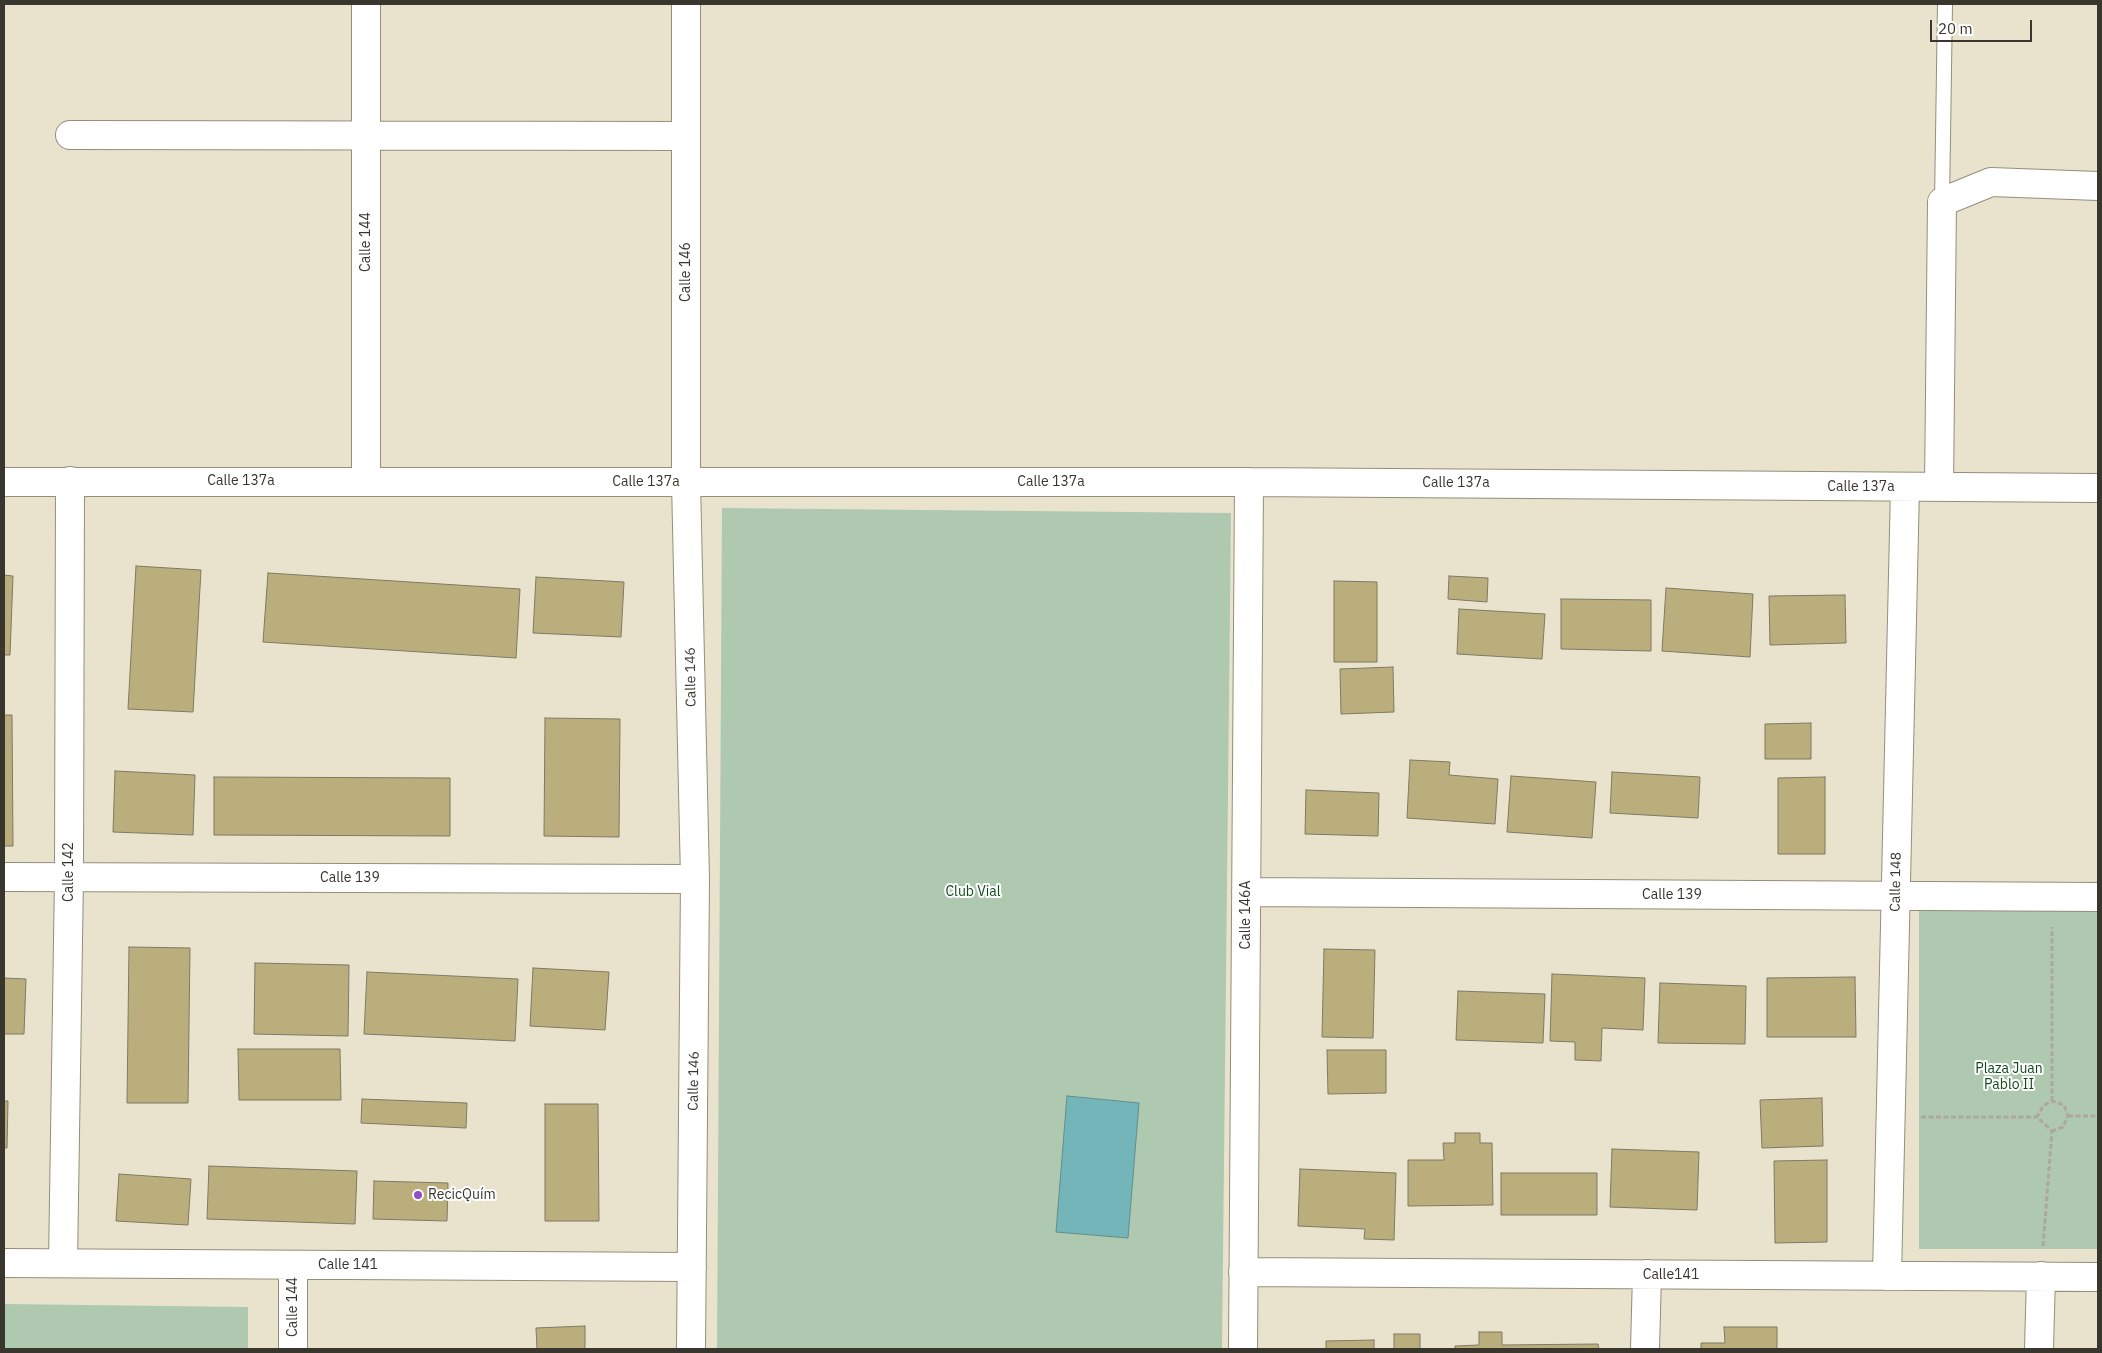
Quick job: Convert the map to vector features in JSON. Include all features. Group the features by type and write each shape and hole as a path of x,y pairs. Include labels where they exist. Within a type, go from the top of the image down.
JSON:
{"street":[{"name":"Calle 144","path":"366,4 366,481"},
{"name":"Calle 146","path":"686,4 686,482 695,879 691,1349"},
{"path":"70,135 686,136"},
{"path":"1939,487 1942,202 1991,182 2098,186"},
{"name":"Calle 142","path":"63,1263 69,877 70,481"},
{"name":"Calle 137a","path":"4,482 1249,482 2098,488"},
{"name":"Calle 146A","path":"1243,1349 1249,482"},
{"name":"Calle 148","path":"1887,1276 1905,487"},
{"name":"Calle 139","path":"4,877 695,879"},
{"name":"Calle 139","path":"1246,892 2098,897"},
{"name":"Calle 141","path":"4,1263 692,1267"},
{"name":"Calle 144","path":"293,1265 293,1349"},
{"name":"Calle141","path":"1243,1272 2098,1277"},
{"path":"1645,1349 1647,1274"},
{"path":"2039,1349 2041,1276"}],"lane":[{"path":"1942,202 1945,4"}],"path":[{"path":"2052,897 2052,1101"},
{"path":"2037,1117 2043,1106 2052,1101 2064,1105 2068,1116 2063,1128 2052,1131"},
{"path":"2068,1116 2098,1116"},
{"path":"1891,1117 2037,1117 2052,1131"},
{"path":"2041,1276 2052,1131"}],"green space":[{"name":"Club Vial","path":"722,508 1231,513 1222,1349 717,1349"},
{"name":"Plaza Juan Pablo II","path":"1919,906 2098,906 2098,1249 1919,1249"},
{"path":"4,1304 248,1307 248,1349 4,1349"}],"water":[{"path":"1067,1096 1139,1103 1128,1238 1056,1232"}],"building":[{"path":"136,566 201,570 193,712 128,709"},
{"path":"268,573 520,589 516,658 263,642"},
{"path":"4,575 13,576 10,655 4,655"},
{"path":"1449,576 1488,578 1487,602 1448,599"},
{"path":"536,577 624,582 621,637 533,633"},
{"path":"1334,581 1377,582 1377,662 1334,662"},
{"path":"1666,588 1753,594 1750,657 1662,651"},
{"path":"1845,595 1846,643 1770,645 1769,596"},
{"path":"1561,599 1651,600 1651,651 1561,649"},
{"path":"1459,609 1545,614 1542,659 1457,654"},
{"path":"1393,667 1394,712 1341,714 1340,669"},
{"path":"4,715 12,715 13,846 4,846"},
{"path":"545,718 620,719 619,837 544,836"},
{"path":"1811,723 1811,759 1765,759 1765,724"},
{"path":"1410,760 1450,762 1449,775 1498,779 1495,824 1407,818"},
{"path":"115,771 195,775 193,835 113,832"},
{"path":"1612,772 1700,777 1698,818 1610,813"},
{"path":"1511,776 1596,782 1592,838 1507,832"},
{"path":"214,777 450,778 450,836 214,835"},
{"path":"1825,777 1825,854 1778,854 1778,778"},
{"path":"1306,790 1379,793 1378,836 1305,834"},
{"path":"129,947 190,948 188,1103 127,1103"},
{"path":"1324,949 1375,950 1373,1038 1322,1037"},
{"path":"255,963 349,965 348,1036 254,1034"},
{"path":"533,968 609,972 605,1030 530,1026"},
{"path":"367,972 518,979 515,1041 364,1034"},
{"path":"1552,974 1645,978 1643,1030 1602,1028 1601,1061 1575,1060 1575,1042 1550,1041"},
{"path":"1855,977 1856,1037 1767,1037 1767,978"},
{"path":"4,978 26,979 24,1034 4,1034"},
{"path":"1660,983 1746,986 1745,1044 1658,1043"},
{"path":"1458,991 1545,994 1543,1043 1456,1040"},
{"path":"238,1049 340,1049 341,1100 239,1100"},
{"path":"1327,1050 1386,1050 1386,1093 1328,1094"},
{"path":"1822,1098 1823,1146 1762,1148 1760,1100"},
{"path":"362,1099 467,1103 466,1128 361,1123"},
{"path":"4,1101 8,1101 7,1148 4,1148"},
{"path":"545,1104 598,1104 599,1221 545,1221"},
{"path":"1455,1133 1480,1133 1480,1143 1492,1143 1493,1205 1408,1206 1408,1160 1444,1160 1443,1143 1455,1143"},
{"path":"1612,1149 1699,1152 1697,1210 1610,1207"},
{"path":"1827,1160 1827,1242 1775,1243 1774,1161"},
{"path":"209,1166 357,1171 355,1224 207,1219"},
{"path":"1300,1169 1396,1173 1394,1240 1364,1239 1365,1229 1298,1226"},
{"path":"1501,1173 1597,1173 1597,1215 1501,1215"},
{"path":"119,1174 191,1179 188,1225 116,1221"},
{"path":"374,1181 448,1183 447,1221 373,1219"},
{"path":"585,1326 585,1349 537,1349 536,1328"},
{"path":"1724,1327 1777,1327 1777,1349 1701,1349 1701,1343 1725,1343"},
{"path":"1479,1332 1502,1332 1502,1345 1598,1344 1599,1349 1455,1349 1455,1346 1479,1345"},
{"path":"1394,1334 1420,1334 1420,1349 1394,1349"},
{"path":"1374,1340 1374,1349 1326,1349 1326,1341"}],"place":[{"name":"RecicQuím","path":"418,1195"}]}
